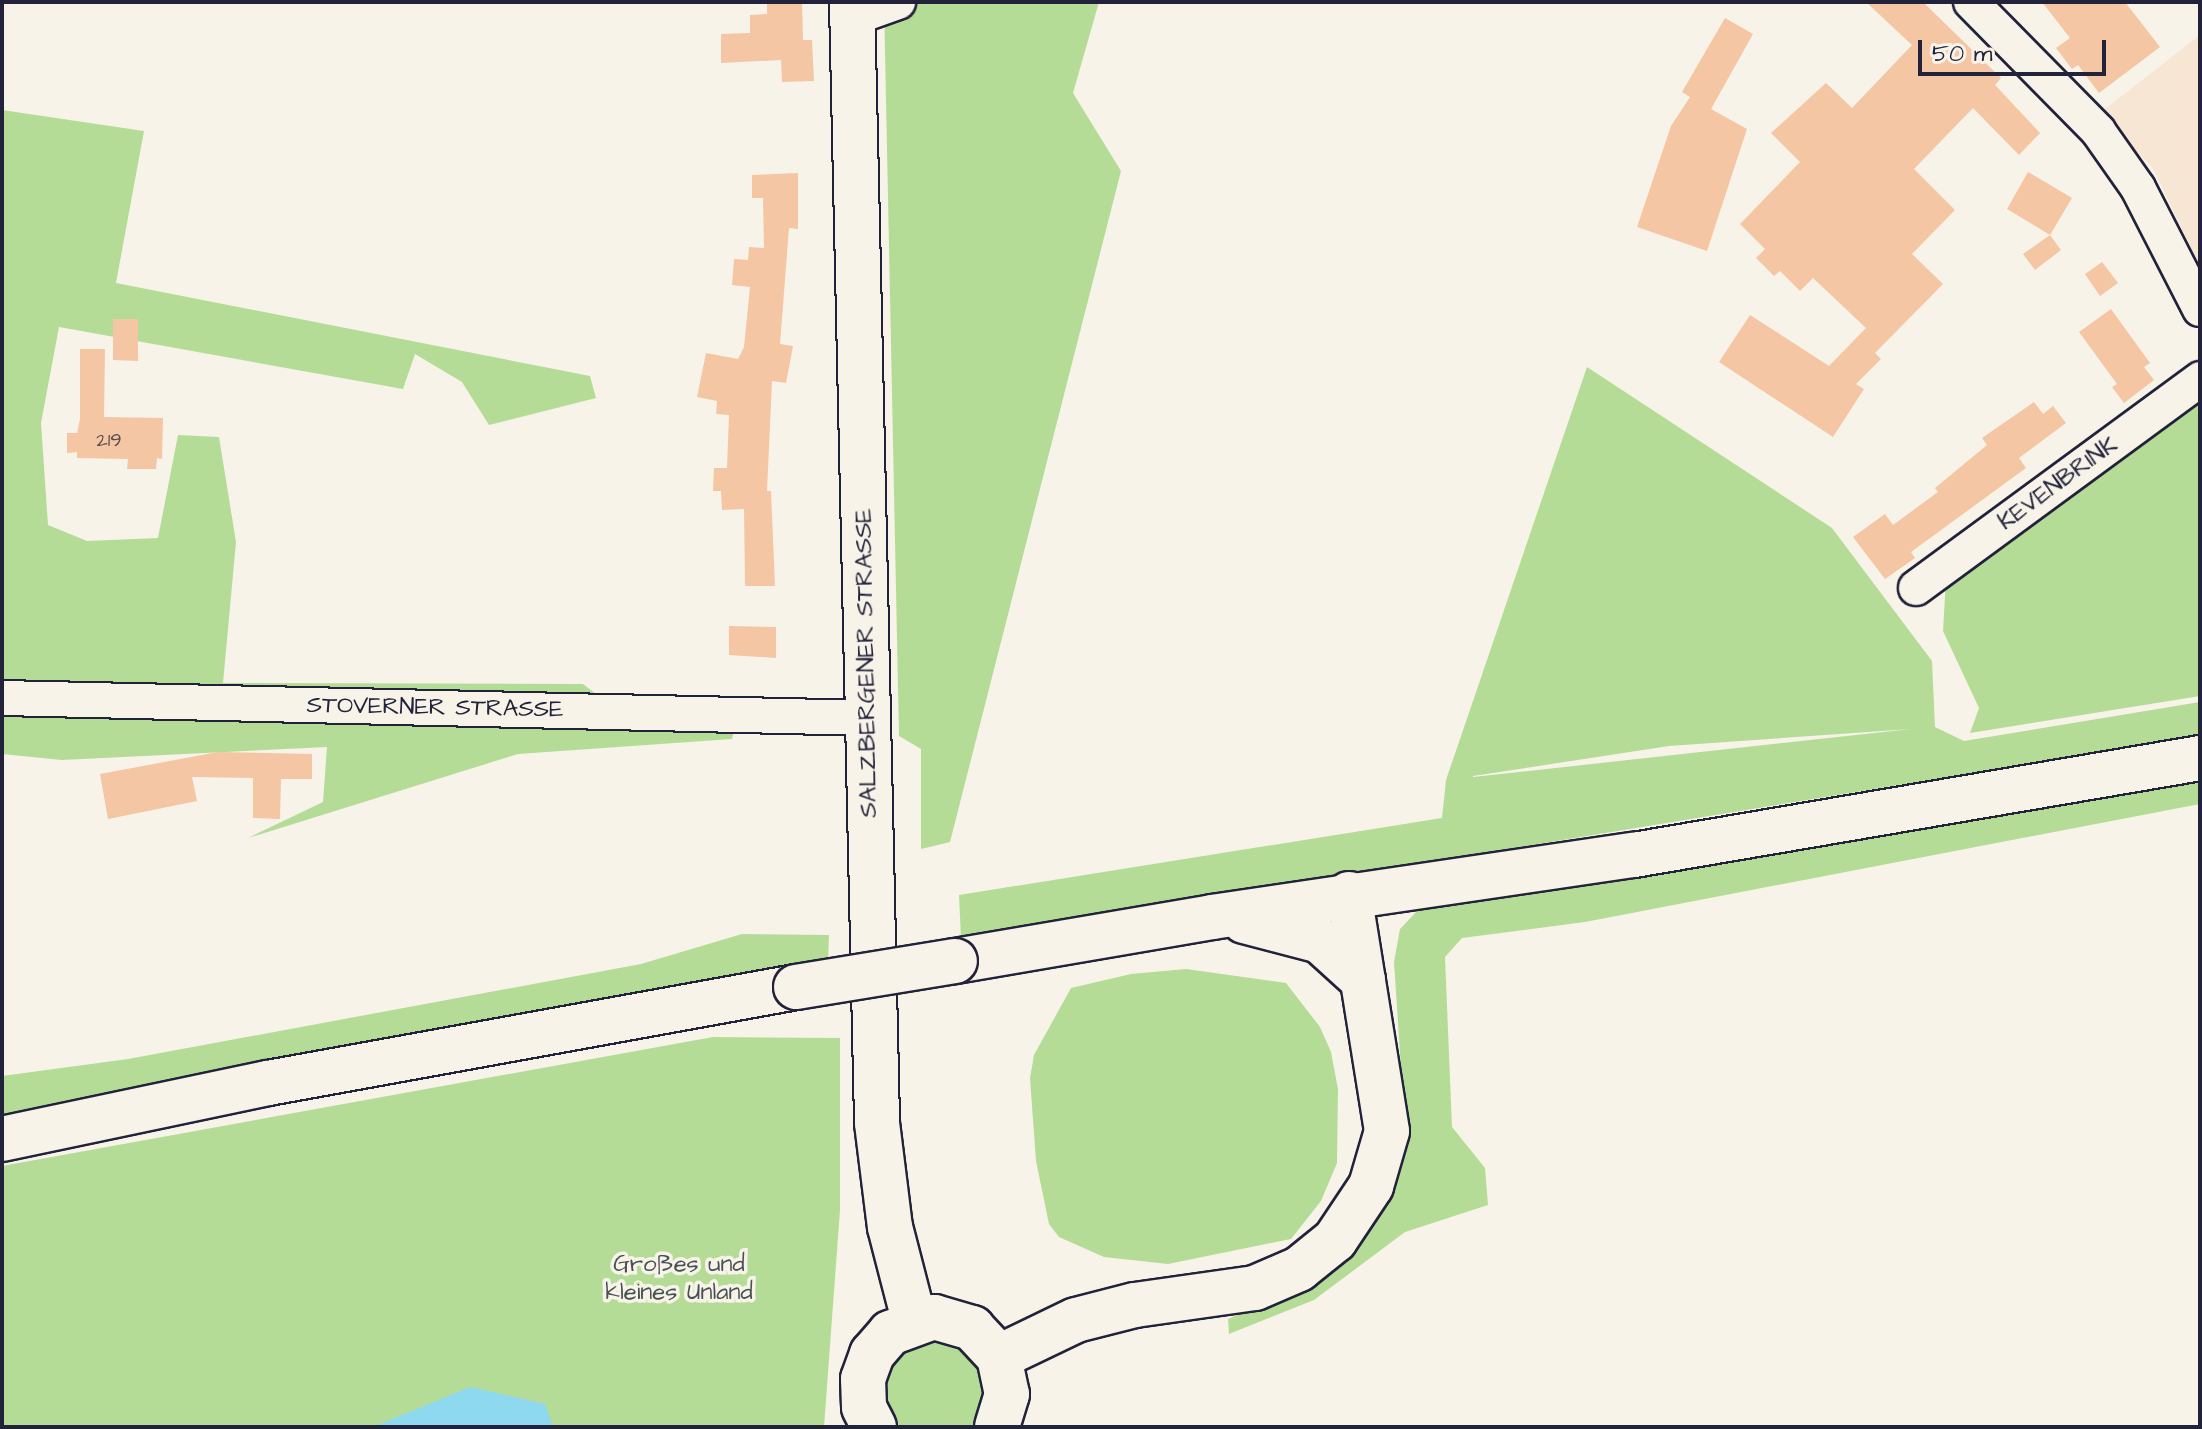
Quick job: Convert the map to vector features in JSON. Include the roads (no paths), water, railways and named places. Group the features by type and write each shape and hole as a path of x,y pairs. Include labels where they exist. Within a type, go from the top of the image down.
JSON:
{"main road":[{"name":"SALZBERGENER STRASSE","path":"852,10 877,1123 890,1227 914,1320"},
{"path":"2,1139 268,1083 796,987 1349,894 1634,855 2200,758"},
{"path":"999,1357 1076,1320 1135,1305 1255,1288 1299,1269 1335,1240 1371,1186 1387,1131 1349,894"},
{"path":"1212,917 1270,924 1320,941 1363,980"},
{"path":"874,1427 864,1407 863,1379 872,1354 890,1333 914,1320 934,1317 972,1328 999,1357 1007,1394 997,1427"}],"street":[{"path":"852,10 898,2"},
{"path":"1971,2 2098,131 2138,188 2200,309"},
{"name":"KEVENBRINK","path":"1916,588 2200,379"},
{"name":"STOVERNER STRASSE","path":"2,698 868,718"}],"water":[{"path":"470,1387 545,1404 553,1427 373,1427"}],"park label":[{"name":"Großes und kleines Unland","path":"679,1279"}]}
